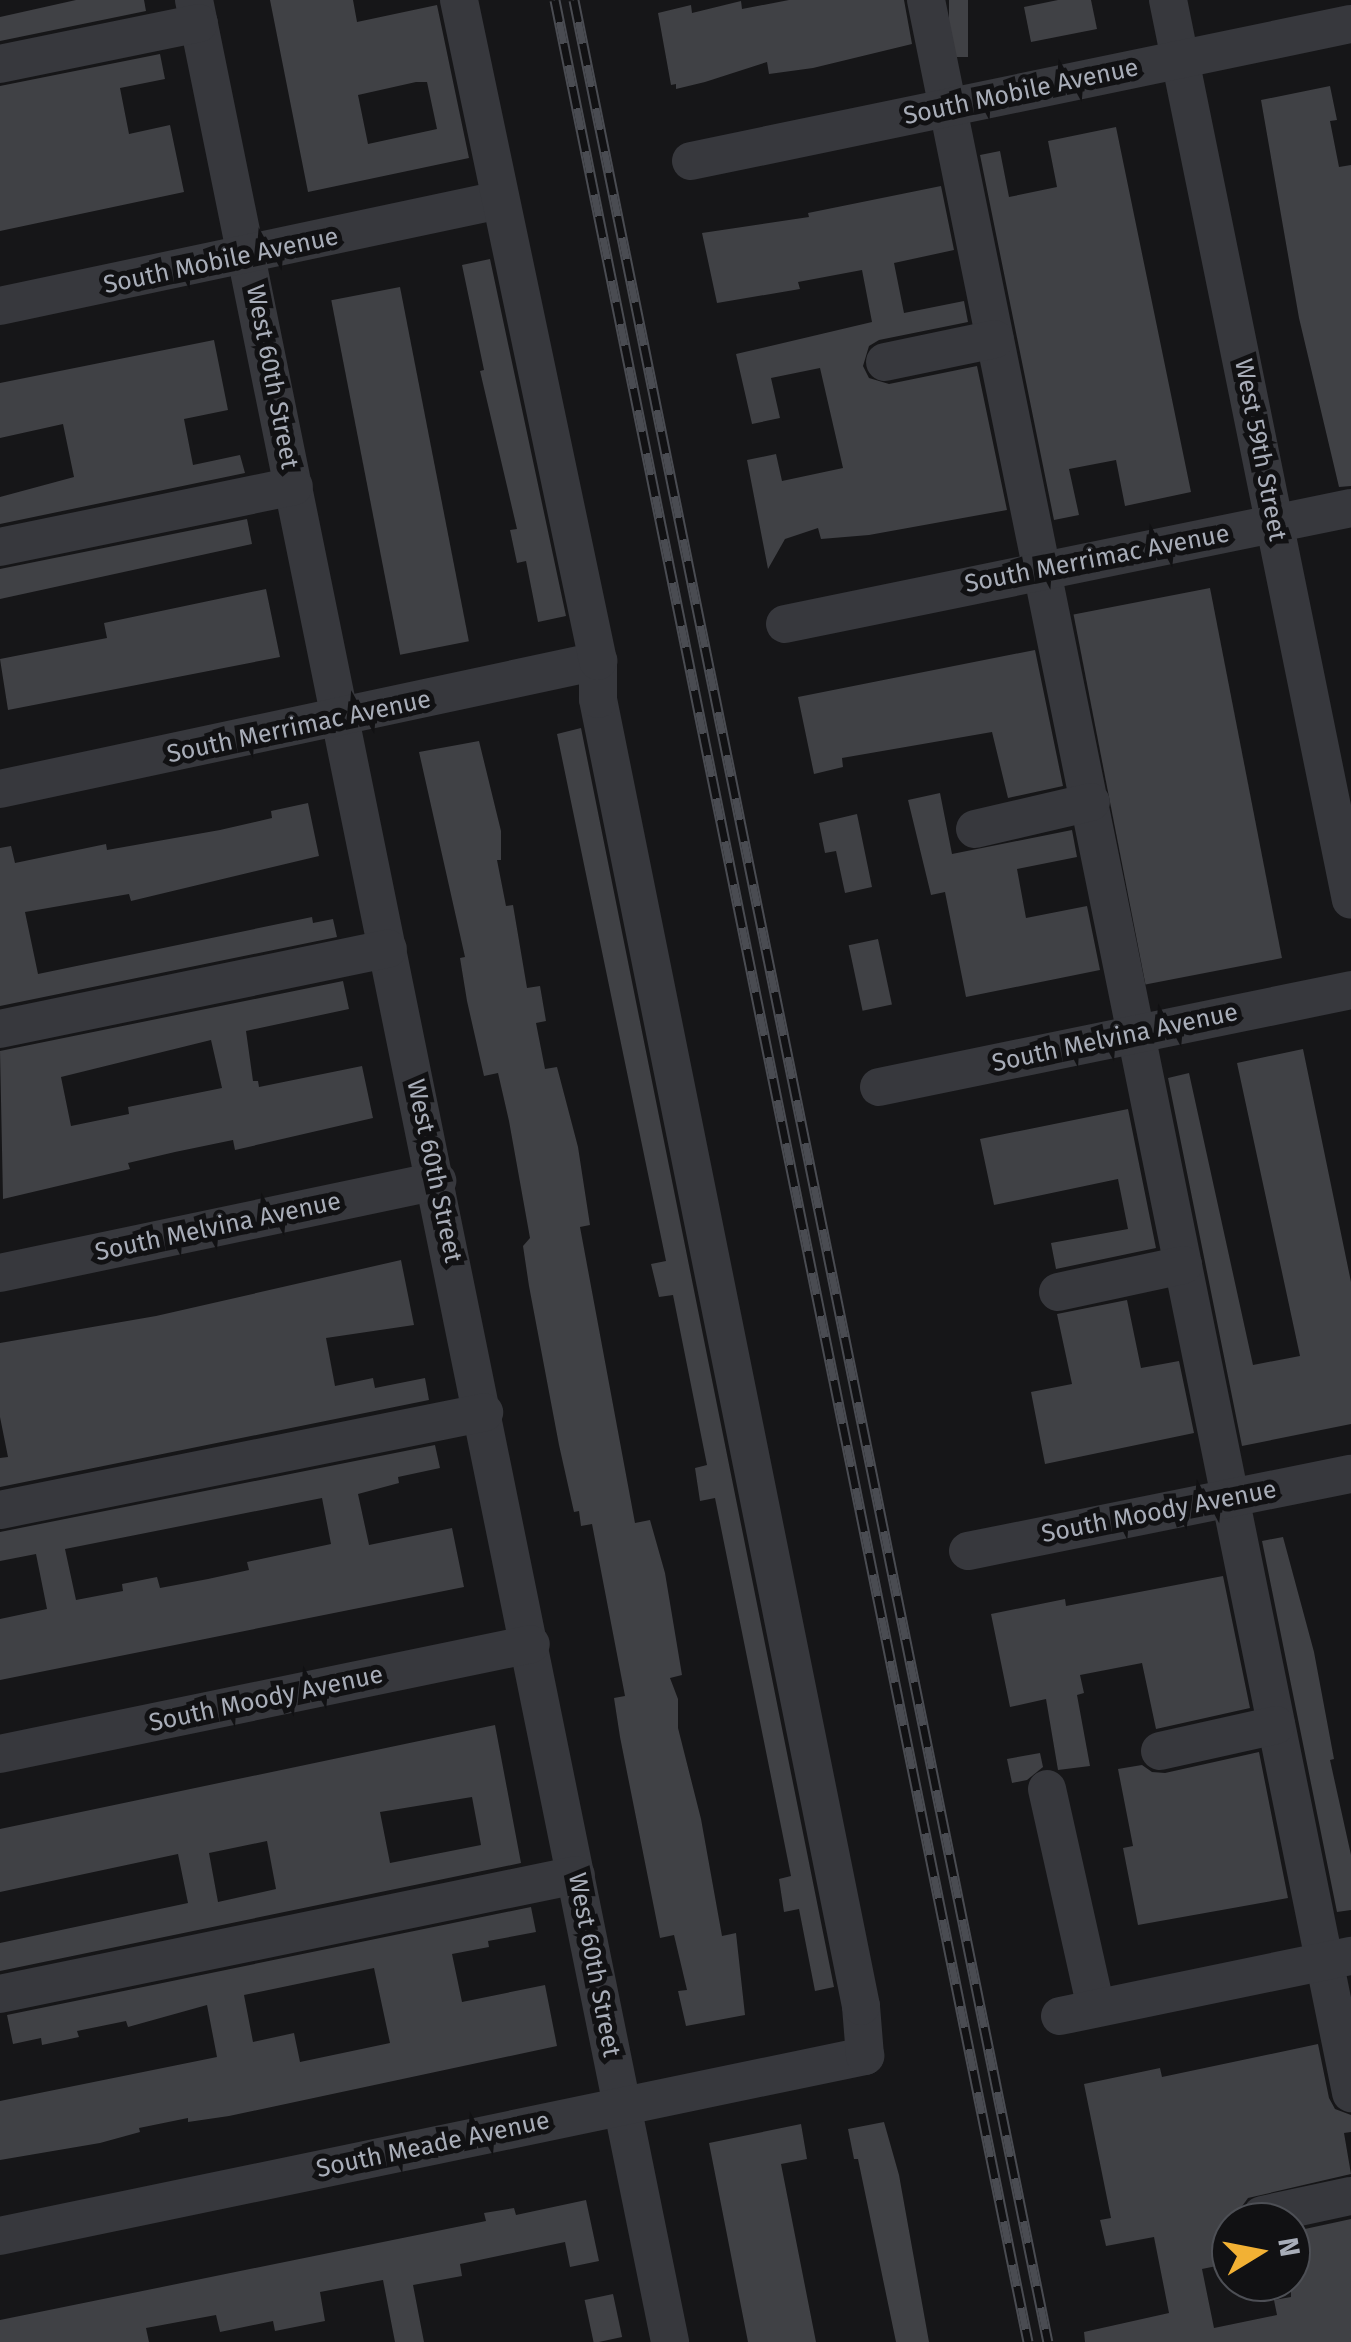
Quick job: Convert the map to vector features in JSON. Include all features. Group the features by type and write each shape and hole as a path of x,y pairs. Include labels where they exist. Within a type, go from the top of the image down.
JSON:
{"street":[{"path":"459,0 598,662"},
{"path":"926,0 1276,1725 1337,1959 1351,2092"},
{"name":"West 59th Street","path":"1168,0 1351,900"},
{"path":"0,64 196,12"},
{"name":"West 60th Street","path":"196,12 531,1644 663,2341"},
{"name":"South Mobile Avenue","path":"691,162 1351,24"},
{"name":"South Mobile Avenue","path":"0,306 500,200"},
{"path":"885,362 995,339"},
{"path":"0,547 294,486"},
{"name":"South Merrimac Avenue","path":"785,624 1351,508"},
{"name":"South Merrimac Avenue","path":"0,789 340,720 598,662"},
{"name":"South Meade Avenue","path":"0,2236 866,2056 861,2006 598,699 598,662"},
{"path":"975,829 1090,802"},
{"path":"0,1029 388,949"},
{"name":"South Melvina Avenue","path":"879,1086 1351,990"},
{"name":"South Melvina Avenue","path":"0,1272 437,1181"},
{"path":"1058,1292 1183,1266"},
{"path":"0,1510 484,1412"},
{"name":"South Moody Avenue","path":"968,1551 1351,1474"},
{"name":"South Moody Avenue","path":"0,1754 531,1644"},
{"path":"1160,1751 1276,1725"},
{"path":"1047,1789 1078,2012 1337,1959"},
{"path":"0,1994 576,1874"},
{"path":"1311,2205 1351,2196"}],"building":[{"path":"76,0 144,0 146,11 0,41 0,17"},
{"path":"270,0 353,0 357,22 437,5 469,158 308,192","holes":["427,82 437,129 368,144 358,95"]},
{"path":"789,0 904,0 912,44 813,68 769,74 767,62 676,89 676,84 671,85 658,13 691,5 692,13 741,1 742,9"},
{"path":"949,0 968,0 968,57 949,57"},
{"path":"1058,0 1091,0 1097,29 1031,42 1024,7"},
{"path":"160,54 165,79 120,88 129,134 170,125 184,192 0,231 0,86"},
{"path":"1330,86 1337,120 1330,121 1339,167 1351,165 1351,486 1339,487 1299,318 1261,100"},
{"path":"1116,127 1191,492 1125,506 1116,460 1069,469 1079,515 1054,520 980,155 1000,151 1009,197 1057,187 1048,141"},
{"path":"941,186 954,250 894,263 904,313 964,301 968,322 879,340 869,346 863,366 869,378 889,384 977,366 1007,510 869,535 821,539 818,528 785,539 768,569 747,460 776,454 782,481 843,468 820,368 771,378 780,418 752,424 736,354 872,322 862,270 798,282 800,289 717,303 702,233 809,217 808,213"},
{"path":"490,259 566,616 538,622 526,561 517,563 510,530 517,529 480,371 484,370 462,265"},
{"path":"400,287 469,641 400,655 331,300"},
{"path":"214,340 228,410 184,419 193,465 240,455 245,473 0,524 0,497 74,477 63,424 0,438 0,383"},
{"path":"247,519 252,544 0,599 0,569"},
{"path":"1210,588 1282,958 1145,985 1074,615"},
{"path":"266,589 280,657 8,710 0,659 107,638 104,623"},
{"path":"1035,650 1063,786 1008,798 992,732 842,758 843,767 814,774 798,697"},
{"path":"581,728 834,1987 815,1991 799,1909 784,1912 779,1879 791,1876 715,1498 700,1501 695,1468 707,1465 673,1295 659,1297 651,1264 666,1261 557,734"},
{"path":"479,741 501,831 501,860 497,860 506,906 513,905 527,988 540,986 546,1021 536,1023 545,1069 557,1067 578,1147 590,1225 580,1227 635,1523 650,1520 665,1573 682,1675 670,1678 678,1699 678,1728 701,1819 722,1936 736,1933 745,2015 686,2026 678,1991 687,1990 674,1935 660,1938 620,1737 614,1698 625,1696 592,1524 581,1526 579,1511 574,1512 559,1445 529,1286 523,1246 530,1238 509,1121 498,1073 484,1076 460,958 465,957 419,752"},
{"path":"940,793 952,854 1072,830 1077,857 1017,869 1026,918 1087,906 1100,970 966,997 945,892 931,895 908,800"},
{"path":"308,803 319,856 131,901 129,894 25,912 38,974 312,917 313,923 333,919 337,937 0,1006 0,848 11,846 15,863 106,844 107,850 272,818 271,811"},
{"path":"857,814 872,887 845,893 836,851 825,853 819,823"},
{"path":"878,939 892,1005 863,1011 849,945"},
{"path":"343,981 349,1009 246,1031 253,1081 258,1081 259,1087 362,1066 373,1118 235,1150 233,1140 175,1152 128,1163 130,1169 3,1199 0,1051","holes":["211,1040 222,1088 128,1107 129,1114 71,1126 61,1077"]},
{"path":"1303,1049 1351,1282 1351,1424 1242,1446 1168,1078 1189,1073 1253,1365 1300,1356 1237,1063"},
{"path":"1128,1109 1156,1248 1056,1269 1051,1243 1128,1229 1118,1179 994,1205 980,1139"},
{"path":"401,1260 414,1325 326,1338 335,1386 373,1378 375,1388 425,1378 429,1400 0,1487 0,1458 8,1457 0,1417 0,1343 156,1316"},
{"path":"1127,1300 1141,1368 1179,1361 1194,1433 1045,1464 1031,1392 1072,1384 1057,1314"},
{"path":"435,1445 440,1468 398,1477 399,1483 358,1494 369,1545 452,1528 464,1587 0,1680 0,1619 47,1609 36,1554 0,1561 0,1532","holes":["322,1498 331,1544 247,1562 249,1570 160,1588 157,1577 122,1584 123,1591 76,1600 65,1549"]},
{"path":"1283,1537 1314,1652 1334,1759 1330,1760 1351,1855 1351,1910 1337,1912 1262,1541"},
{"path":"1223,1576 1250,1708 1156,1729 1142,1663 1080,1675 1084,1693 1077,1695 1090,1766 1058,1770 1046,1699 1010,1707 991,1614 1065,1599 1066,1606"},
{"path":"495,1725 521,1863 0,1971 0,1943 188,1903 178,1854 0,1892 0,1829","holes":["472,1797 481,1845 390,1863 380,1812","267,1841 276,1889 218,1902 209,1853"]},
{"path":"1259,1752 1288,1898 1138,1925 1123,1848 1133,1846 1118,1769 1142,1765 1152,1772 1165,1773"},
{"path":"1040,1753 1043,1767 1027,1780 1012,1783 1007,1759"},
{"path":"531,1907 536,1932 488,1941 489,1947 452,1954 462,2002 545,1985 557,2046 229,2116 188,2122 188,2118 139,2128 140,2132 100,2143 0,2160 0,2101 217,2057 207,2005 128,2027 126,2021 77,2031 79,2037 42,2045 41,2038 13,2044 7,2015","holes":["374,1968 390,2043 300,2062 294,2033 253,2042 244,1995"]},
{"path":"1318,2044 1329,2098 1335,2109 1351,2115 1351,2132 1344,2133 1351,2174 1248,2198 1245,2202 1211,2202 1211,2267 1202,2269 1214,2328 1277,2315 1274,2302 1311,2302 1311,2228 1351,2219 1351,2342 1085,2342 1084,2332 1169,2313 1154,2237 1106,2246 1100,2220 1111,2218 1084,2084 1160,2068 1162,2077"},
{"path":"884,2122 899,2175 929,2342 896,2342 858,2159 854,2159 848,2129"},
{"path":"801,2124 807,2159 781,2164 816,2342 748,2342 709,2143"},
{"path":"586,2200 599,2261 570,2267 565,2242 460,2264 462,2276 413,2285 424,2342 395,2342 383,2280 320,2292 325,2321 275,2331 273,2321 220,2332 216,2315 146,2328 149,2342 0,2342 0,2320 486,2221 484,2213 514,2208 516,2215"},
{"path":"613,2294 622,2337 594,2342 585,2300"}],"railway":[{"path":"555,0 1028,2342"},
{"path":"574,0 1048,2342"}]}
